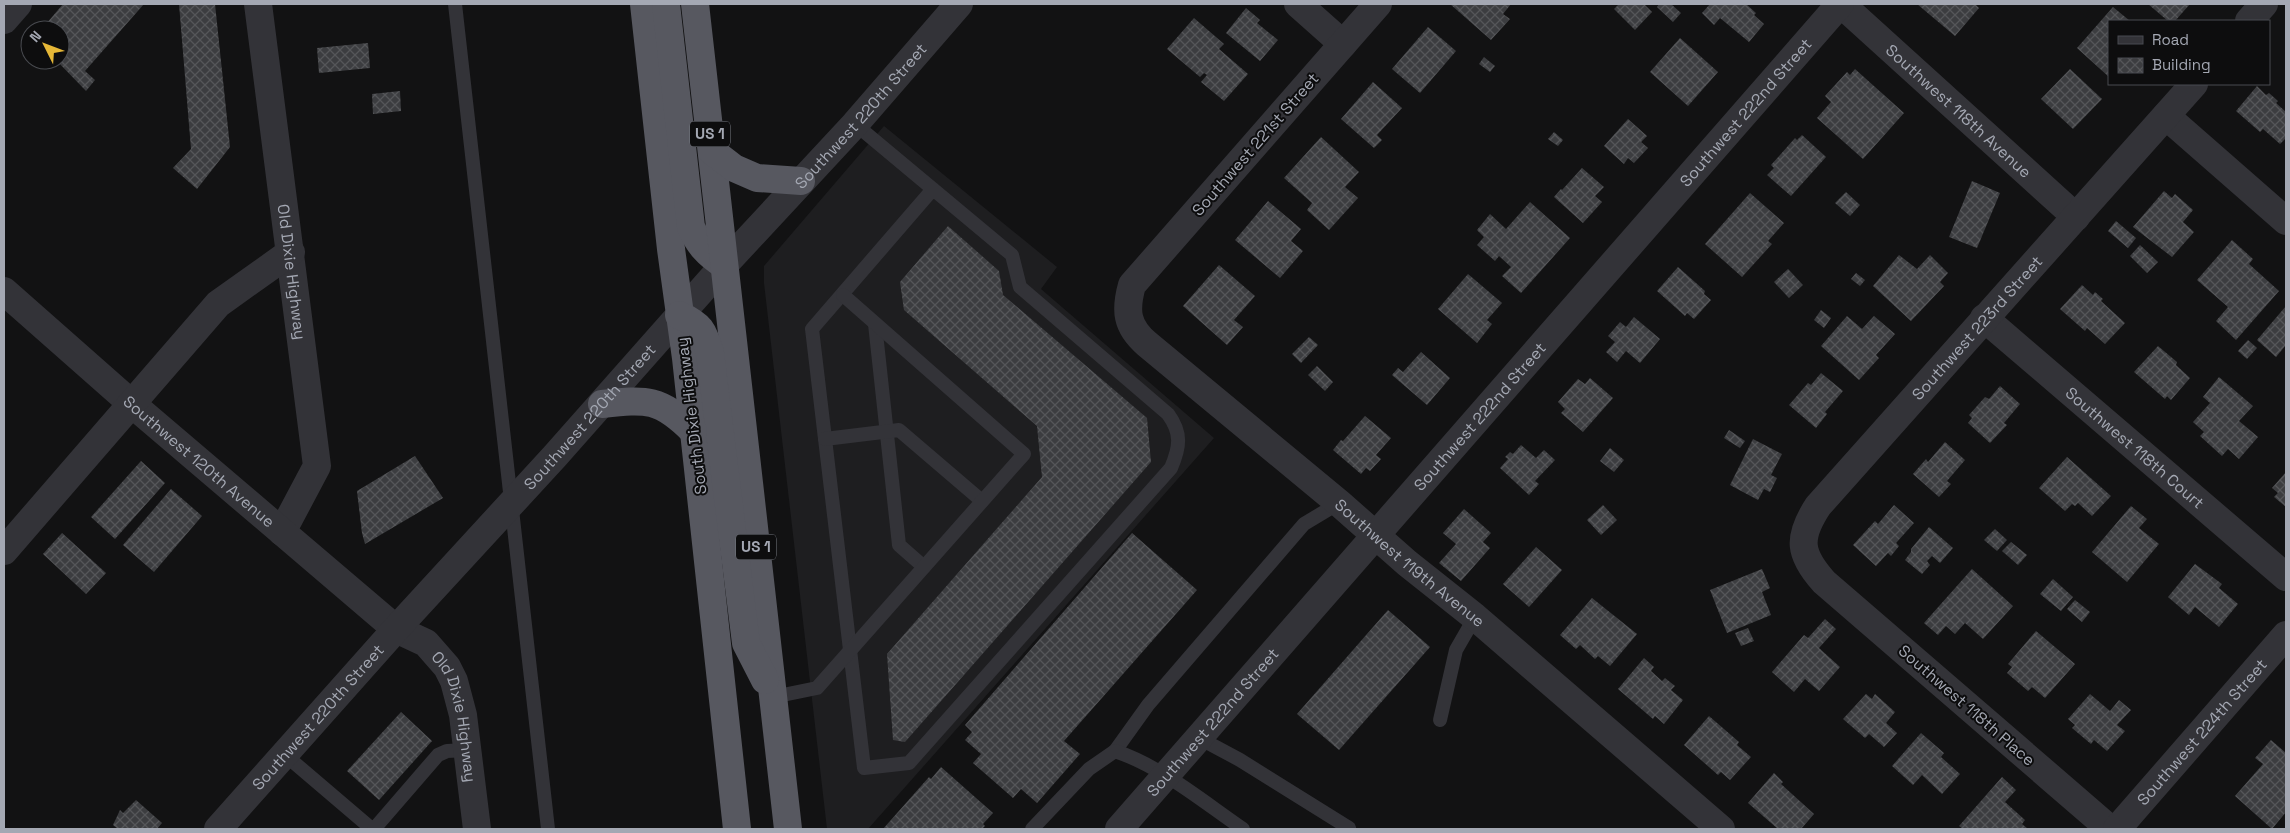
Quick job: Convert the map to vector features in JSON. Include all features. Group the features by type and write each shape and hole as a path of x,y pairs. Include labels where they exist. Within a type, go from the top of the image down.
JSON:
{"highway":[{"name":"South Dixie Highway","path":"644,4 740,824"},
{"path":"666,4 691,227 699,244 709,256 724,265"},
{"name":"US 1","path":"695,4 788,829"},
{"path":"712,151 734,168 757,178 801,181"},
{"path":"679,315 694,322 702,329 710,353 746,643 773,697"},
{"path":"602,404 634,400 657,404 675,414 693,431"}],"street":[{"path":"4,20 18,4"},
{"name":"Old Dixie Highway","path":"258,4 317,466 282,532"},
{"name":"Southwest 220th Street","path":"218,829 396,629 602,404 724,265 855,124 959,4"},
{"path":"1298,4 1343,44"},
{"name":"Southwest 221st Street","path":"1132,285 1378,4"},
{"name":"Southwest 118th Avenue","path":"1841,4 2076,217"},
{"name":"Southwest 222nd Street","path":"1119,829 1374,534 1841,4"},
{"path":"2250,20 2264,4"},
{"name":"Southwest 223rd Street","path":"1824,582 1806,559 1803,550 1803,537 1812,516 1984,318 2193,85"},
{"path":"2166,116 2286,221"},
{"path":"4,551 218,304 291,252"},
{"name":"Southwest 119th Avenue","path":"1132,285 1127,302 1132,327 1136,334 1339,503 1407,563 1475,617 1721,829"},
{"name":"Southwest 120th Avenue","path":"4,291 132,404 396,629"},
{"name":"Southwest 118th Court","path":"1984,318 2286,578"},
{"name":"Southwest 118th Place","path":"1824,582 2110,829"},
{"name":"Old Dixie Highway","path":"396,629 426,643 446,667 456,690 468,750 477,829"},
{"name":"Southwest 224th Street","path":"2117,829 2286,635"}],"lane":[{"path":"455,4 548,829"},
{"path":"855,124 933,189 1012,255 1020,287 1168,414 1176,425 1179,436 1178,452 1171,468 909,763 864,768 812,330 933,189"},
{"path":"773,697 817,688 1024,454 843,295"},
{"path":"875,324 899,545 924,567"},
{"path":"825,439 898,430 982,501"},
{"path":"1032,829 1089,769 1115,751 1148,704 1304,524 1339,503"},
{"path":"1440,720 1456,650 1475,617"},
{"path":"1199,738 1240,760 1349,828"},
{"path":"284,754 373,829 438,755 446,751 468,750"},
{"path":"1115,751 1136,758 1166,776 1243,829"}],"shaded area":[{"path":"884,126 1057,267 1041,289 1214,438 868,829 827,829 764,283 764,266"}],"building":[{"path":"63,4 144,4 85,71 95,80 86,91 66,70 70,70 70,20 49,20"},
{"path":"179,4 215,4 230,147 197,189 173,168 191,149"},
{"path":"1450,4 1511,4 1503,14 1510,19 1491,40"},
{"path":"1619,4 1644,4 1652,12 1635,30 1614,9"},
{"path":"1659,4 1671,4 1681,13 1673,22 1657,7"},
{"path":"1710,4 1746,4 1764,24 1749,42 1720,18 1714,25 1702,13"},
{"path":"1917,4 1975,4 1979,8 1955,36"},
{"path":"2148,4 2190,4 2176,20 2167,20"},
{"path":"2113,7 2129,20 2108,20 2108,76 2077,48"},
{"path":"1246,8 1260,20 1257,23 1278,40 1260,61 1226,33"},
{"path":"1194,18 1224,44 1219,49 1248,74 1224,101 1201,82 1207,75 1204,73 1200,77 1167,49"},
{"path":"1428,27 1456,51 1420,93 1392,69"},
{"path":"1680,38 1718,72 1688,106 1650,72"},
{"path":"368,43 370,68 319,73 317,48"},
{"path":"1484,57 1495,66 1490,72 1479,64"},
{"path":"1855,69 1904,113 1863,159 1817,118 1831,102 1825,96 1847,72 1850,75"},
{"path":"2070,69 2102,99 2073,129 2041,99"},
{"path":"1373,82 1402,108 1377,135 1382,140 1374,148 1341,119"},
{"path":"2257,86 2266,95 2269,93 2278,101 2276,103 2286,112 2286,138 2280,144 2263,129 2260,132 2236,111"},
{"path":"400,91 401,111 373,114 372,94"},
{"path":"1628,119 1647,136 1641,142 1648,148 1634,163 1628,158 1624,164 1604,146"},
{"path":"1554,132 1563,140 1558,146 1548,139"},
{"path":"1802,135 1826,157 1791,196 1767,175 1774,168 1771,165 1795,138 1797,140"},
{"path":"1321,137 1359,172 1345,187 1358,198 1329,230 1307,210 1312,203 1284,178"},
{"path":"1582,168 1604,187 1595,196 1602,202 1583,223 1554,197"},
{"path":"1972,181 2000,193 1977,248 1949,237"},
{"path":"2164,191 2172,198 2175,194 2193,210 2183,222 2194,232 2172,257 2133,227"},
{"path":"1846,192 1860,205 1850,216 1835,203"},
{"path":"1750,193 1784,223 1768,241 1772,244 1742,277 1705,244"},
{"path":"1268,201 1301,229 1291,241 1303,251 1280,278 1235,240"},
{"path":"1530,202 1570,238 1521,293 1502,276 1511,267 1499,256 1495,261 1477,245 1484,237 1477,230 1490,214 1506,229"},
{"path":"2116,221 2136,238 2128,248 2108,231"},
{"path":"948,226 999,271 1003,295 1147,418 1151,462 905,742 893,740 887,654 1042,477 1037,426 904,310 900,282"},
{"path":"2232,240 2253,259 2249,264 2279,291 2236,340 2216,321 2228,307 2197,280"},
{"path":"2140,245 2158,262 2147,273 2130,256"},
{"path":"1899,255 1917,269 1930,255 1948,273 1940,282 1944,286 1911,321 1873,286"},
{"path":"1219,265 1255,296 1234,320 1243,327 1227,345 1183,306"},
{"path":"1678,267 1705,291 1704,294 1711,300 1694,319 1687,313 1685,316 1657,291"},
{"path":"1788,269 1803,285 1789,298 1774,282"},
{"path":"1856,273 1865,280 1860,286 1851,279"},
{"path":"1468,274 1502,303 1487,320 1492,324 1477,343 1438,309"},
{"path":"2082,285 2093,295 2095,292 2103,299 2101,301 2125,323 2105,344 2087,328 2085,331 2060,309"},
{"path":"2286,306 2286,345 2276,357 2257,340"},
{"path":"1821,310 1831,318 1824,328 1814,320"},
{"path":"1847,316 1862,329 1874,316 1895,334 1876,355 1879,358 1859,380 1821,346"},
{"path":"1634,317 1660,339 1640,363 1626,351 1617,362 1606,352 1615,342 1608,336 1620,322 1626,327"},
{"path":"1309,337 1318,345 1301,363 1292,354"},
{"path":"2248,340 2257,348 2247,359 2238,351"},
{"path":"2158,346 2177,362 2176,365 2190,378 2171,400 2167,396 2165,399 2134,372"},
{"path":"1421,352 1450,378 1427,405 1392,375 1398,368 1403,372"},
{"path":"1317,366 1333,382 1325,391 1308,375"},
{"path":"1821,373 1843,391 1825,412 1827,414 1816,428 1789,405 1808,383 1811,385"},
{"path":"2219,377 2253,406 2239,421 2258,437 2239,459 2228,449 2222,456 2200,436 2204,432 2193,422 2210,403 2203,397"},
{"path":"1590,378 1613,398 1583,432 1561,413 1565,409 1558,402 1578,379 1585,384"},
{"path":"2000,386 2020,404 2004,423 2007,425 1990,443 1968,423 1972,418 1969,415 1985,397 1989,399"},
{"path":"1365,416 1391,438 1376,455 1381,459 1370,471 1366,468 1361,474 1333,450"},
{"path":"1729,430 1745,441 1740,448 1724,438"},
{"path":"1753,439 1782,454 1771,475 1777,478 1770,492 1764,489 1758,500 1730,485"},
{"path":"1945,442 1965,460 1947,481 1951,484 1939,497 1913,474 1926,459 1928,462"},
{"path":"1521,445 1536,458 1544,450 1555,460 1535,481 1539,484 1529,495 1500,468 1508,459 1505,457 1510,452 1513,454"},
{"path":"1610,448 1624,460 1614,472 1600,461"},
{"path":"415,456 443,498 365,544 357,491"},
{"path":"2067,457 2111,496 2092,516 2078,503 2075,506 2072,504 2065,511 2039,488"},
{"path":"141,461 165,483 115,539 91,517"},
{"path":"2286,472 2286,507 2274,497 2278,493 2272,488"},
{"path":"171,489 202,516 154,572 123,545"},
{"path":"1603,505 1617,520 1601,535 1587,520"},
{"path":"1894,505 1914,523 1896,543 1899,546 1891,556 1888,553 1876,566 1853,545 1875,521 1878,524"},
{"path":"2131,506 2147,519 2139,528 2159,544 2127,582 2092,552"},
{"path":"1464,509 1491,533 1483,542 1490,548 1461,581 1439,563 1456,544 1443,533"},
{"path":"1929,527 1953,548 1940,563 1932,556 1927,561 1930,565 1922,574 1905,560 1911,549"},
{"path":"1995,529 2007,540 1997,551 1984,540"},
{"path":"62,533 106,573 86,594 43,554"},
{"path":"1132,533 1197,590 1064,741 1080,754 1037,803 1021,789 1013,798 973,763 981,754 965,740 972,732 965,725"},
{"path":"2011,542 2027,555 2018,565 2002,551"},
{"path":"1536,547 1562,570 1529,607 1503,584"},
{"path":"2195,564 2222,584 2219,588 2238,604 2219,627 2195,607 2189,615 2168,597"},
{"path":"1762,569 1770,588 1762,592 1771,615 1727,633 1710,590"},
{"path":"1972,569 2013,606 1983,639 1965,623 1955,634 1946,626 1938,635 1924,623"},
{"path":"2053,579 2073,597 2061,611 2040,594"},
{"path":"1592,598 1637,634 1610,666 1598,656 1595,659 1580,645 1576,649 1560,635"},
{"path":"2075,600 2090,612 2082,622 2067,609"},
{"path":"1388,610 1430,647 1339,750 1297,714"},
{"path":"1825,619 1836,629 1819,648 1840,667 1819,691 1805,679 1794,692 1772,672 1804,635 1808,638"},
{"path":"1748,628 1754,641 1741,646 1735,633"},
{"path":"2036,631 2075,664 2045,698 2032,687 2028,691 2007,673 2012,667 2008,664"},
{"path":"1644,658 1654,667 1651,671 1662,681 1665,678 1675,686 1671,690 1683,700 1664,724 1655,716 1653,719 1618,689"},
{"path":"1866,694 1872,699 1875,694 1895,712 1886,723 1897,733 1884,747 1869,734 1865,738 1843,719"},
{"path":"2090,694 2110,711 2119,700 2131,710 2117,725 2125,731 2107,751 2094,740 2091,744 2072,728 2075,725 2068,719"},
{"path":"401,712 432,741 379,800 347,771"},
{"path":"1709,716 1739,742 1737,745 1751,757 1730,780 1721,772 1718,775 1684,745"},
{"path":"1921,733 1944,753 1941,757 1960,774 1942,794 1922,775 1913,785 1892,766"},
{"path":"2271,740 2286,753 2286,812 2272,829 2235,796 2263,764 2255,758"},
{"path":"941,767 993,813 983,824 985,826 982,829 883,829 929,777 931,779"},
{"path":"1774,773 1783,782 1781,784 1814,814 1801,829 1778,829 1748,803"},
{"path":"2002,777 2016,790 2005,802 2025,820 2022,824 2028,829 1963,829 1959,826"},
{"path":"136,800 162,823 157,829 118,829 113,825 120,810 123,813"}]}
